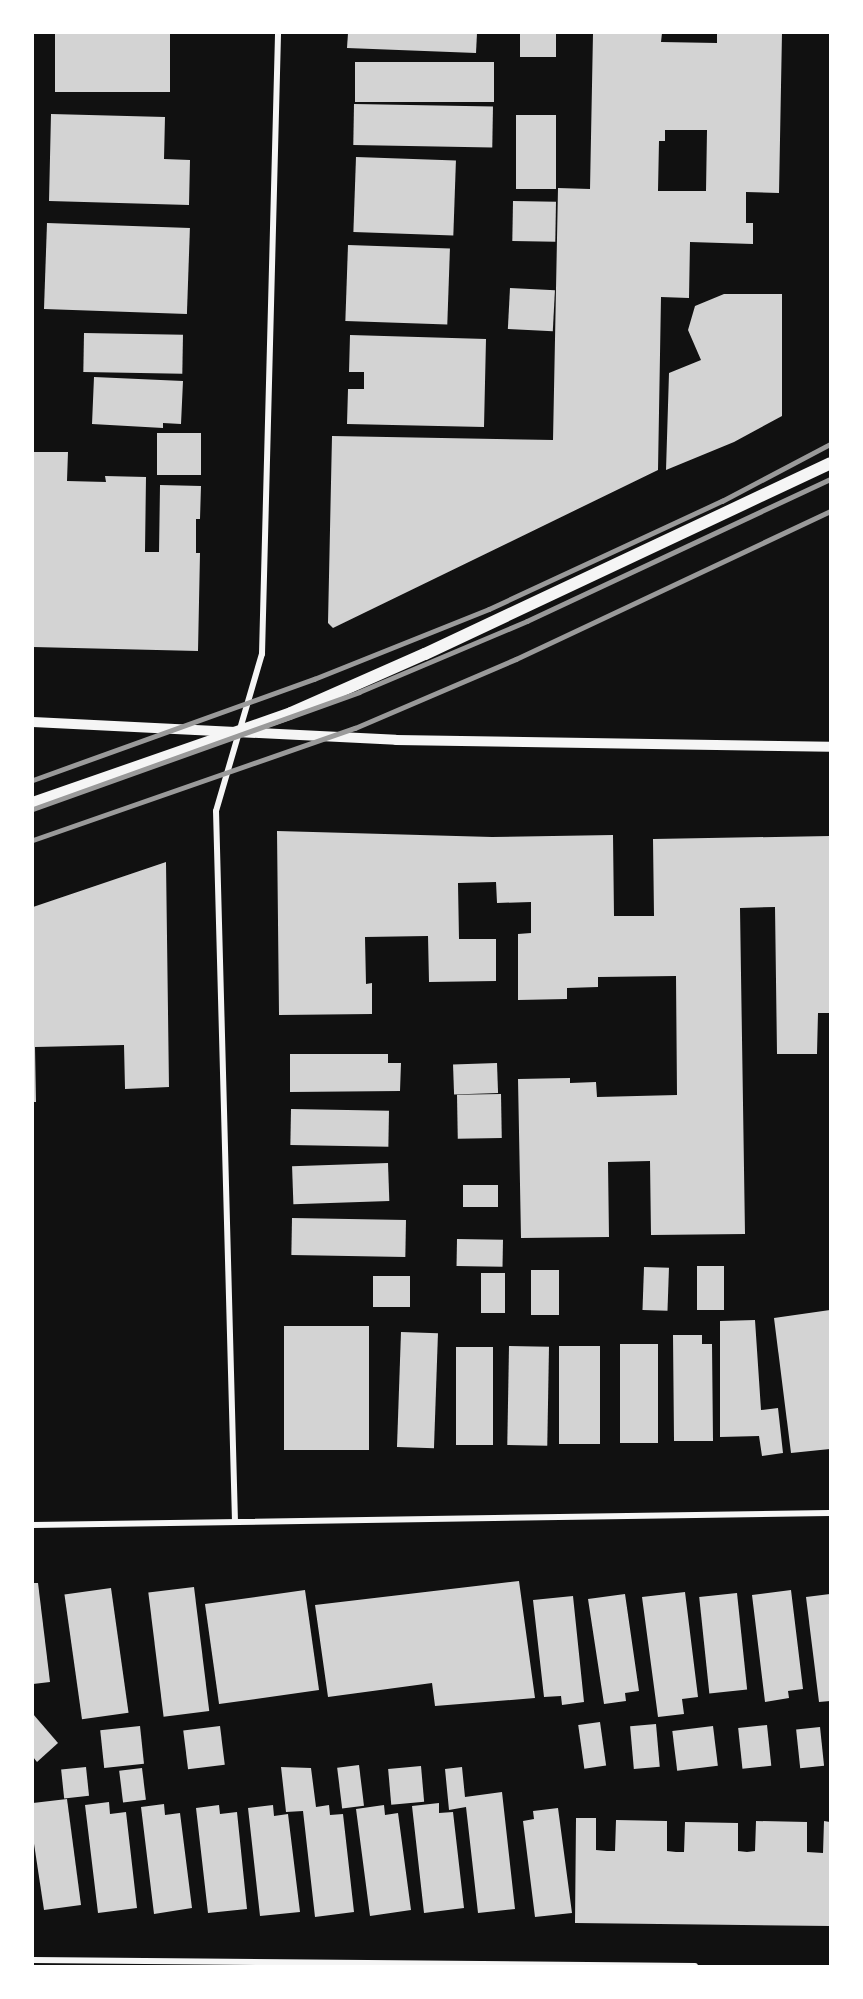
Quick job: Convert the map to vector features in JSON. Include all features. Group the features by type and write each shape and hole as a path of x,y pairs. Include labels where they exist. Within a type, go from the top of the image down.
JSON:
{"main road":[{"path":"33,803 240,731 425,654 830,463"}],"street":[{"path":"235,1522 216,811 262,654 278,33"},
{"path":"33,722 396,740 830,747"},
{"path":"33,1525 830,1513"},
{"path":"33,1960 695,1966"}],"building":[{"path":"55,33 170,33 170,92 55,92"},
{"path":"348,33 477,33 476,53 347,48"},
{"path":"520,33 556,33 556,57 520,57"},
{"path":"593,33 662,33 661,42 717,43 717,33 782,33 779,193 746,192 746,223 753,223 753,244 690,242 689,298 661,297 658,470 333,628 328,623 332,436 553,440 558,188 590,189","holes":["665,130 707,130 706,191 658,191 659,141 665,141"]},
{"path":"355,62 494,62 494,102 355,102"},
{"path":"354,104 493,106 492,147 353,145"},
{"path":"51,114 165,117 164,159 190,160 189,205 49,201"},
{"path":"516,115 556,115 556,189 516,189"},
{"path":"356,157 456,160 453,235 353,232"},
{"path":"513,201 556,202 555,242 512,241"},
{"path":"47,223 190,228 187,314 44,309"},
{"path":"348,245 450,249 447,325 345,321"},
{"path":"510,288 555,290 553,331 508,329"},
{"path":"724,294 782,294 782,416 734,442 666,470 669,373 701,360 688,330 695,306"},
{"path":"84,333 183,335 182,374 83,372"},
{"path":"350,335 486,339 484,427 347,424 348,389 364,389 364,372 349,372"},
{"path":"94,377 183,381 181,424 163,423 163,428 92,424"},
{"path":"157,433 201,433 201,475 157,475"},
{"path":"33,452 68,452 67,481 106,482 105,476 146,477 145,552 159,552 160,485 201,486 200,519 196,519 196,553 200,553 198,651 33,647"},
{"path":"277,831 492,837 613,835 614,916 654,916 653,839 830,836 830,1013 818,1013 817,1054 777,1054 775,907 740,908 745,1234 651,1235 650,1161 608,1162 609,1237 521,1238 518,1079 570,1078 570,1083 596,1082 597,1097 677,1095 676,976 598,977 598,987 567,988 567,999 518,1000 518,934 531,933 531,902 497,903 496,882 458,883 459,939 496,939 496,981 429,982 428,936 365,937 366,984 372,983 372,1014 279,1015"},
{"path":"166,862 169,1087 125,1089 124,1045 35,1047 36,1102 33,1102 33,907"},
{"path":"290,1054 388,1054 388,1063 401,1063 400,1091 290,1092"},
{"path":"497,1063 498,1093 454,1095 453,1065"},
{"path":"501,1094 502,1138 458,1139 457,1095"},
{"path":"291,1109 389,1111 388,1147 290,1145"},
{"path":"388,1163 389,1201 293,1204 292,1166"},
{"path":"463,1185 498,1185 498,1207 463,1207"},
{"path":"292,1218 406,1220 405,1257 291,1255"},
{"path":"457,1239 503,1240 503,1267 457,1266"},
{"path":"697,1266 724,1266 724,1310 697,1310"},
{"path":"644,1267 669,1268 667,1311 642,1310"},
{"path":"531,1270 559,1270 559,1315 531,1315"},
{"path":"481,1273 505,1273 505,1313 481,1313"},
{"path":"373,1276 410,1276 410,1307 373,1307"},
{"path":"830,1310 830,1449 791,1453 774,1318"},
{"path":"755,1320 761,1410 778,1408 783,1453 762,1456 759,1436 720,1437 720,1321"},
{"path":"284,1326 369,1326 369,1450 284,1450"},
{"path":"401,1332 438,1333 434,1448 397,1447"},
{"path":"673,1335 702,1335 702,1344 712,1344 713,1441 674,1441"},
{"path":"620,1344 658,1344 658,1443 620,1443"},
{"path":"509,1346 549,1347 547,1446 507,1445"},
{"path":"559,1346 600,1346 600,1444 559,1444"},
{"path":"456,1347 493,1347 493,1445 456,1445"},
{"path":"519,1581 535,1698 435,1706 432,1683 328,1697 315,1605"},
{"path":"33,1583 38,1583 50,1682 33,1684"},
{"path":"194,1587 209,1711 164,1717 148,1593"},
{"path":"111,1588 129,1713 82,1719 64,1595"},
{"path":"305,1590 319,1690 219,1704 205,1604"},
{"path":"791,1590 803,1689 788,1691 789,1698 765,1702 752,1595"},
{"path":"685,1592 698,1697 682,1699 684,1714 658,1717 642,1597"},
{"path":"737,1593 747,1689 709,1693 699,1597"},
{"path":"625,1594 639,1691 625,1693 626,1701 604,1704 588,1599"},
{"path":"830,1594 830,1701 819,1702 806,1597"},
{"path":"573,1596 584,1702 562,1705 561,1696 544,1697 533,1600"},
{"path":"33,1714 58,1743 37,1762 33,1757"},
{"path":"600,1722 606,1766 584,1769 578,1725"},
{"path":"656,1724 660,1767 634,1769 630,1726"},
{"path":"767,1725 771,1766 742,1769 738,1728"},
{"path":"140,1726 144,1764 104,1768 100,1730"},
{"path":"220,1726 225,1765 188,1769 183,1731"},
{"path":"713,1726 718,1766 677,1771 672,1731"},
{"path":"820,1727 824,1766 800,1768 796,1730"},
{"path":"359,1765 364,1806 342,1808 337,1768"},
{"path":"421,1766 424,1802 391,1805 388,1769"},
{"path":"86,1767 89,1796 64,1798 61,1770"},
{"path":"281,1767 311,1768 316,1807 329,1805 330,1815 343,1814 354,1912 315,1917 303,1811 286,1812"},
{"path":"462,1767 465,1797 502,1792 515,1909 478,1913 466,1807 449,1810 445,1769"},
{"path":"142,1768 146,1800 123,1803 119,1771"},
{"path":"67,1799 81,1905 44,1910 33,1837 33,1803"},
{"path":"109,1802 110,1814 126,1812 137,1908 98,1913 85,1805"},
{"path":"439,1803 439,1813 453,1812 464,1908 424,1913 412,1806"},
{"path":"164,1804 165,1815 180,1813 192,1908 154,1914 141,1807"},
{"path":"219,1805 220,1814 237,1812 247,1909 208,1913 196,1808"},
{"path":"273,1805 274,1816 288,1814 300,1912 260,1916 248,1808"},
{"path":"384,1805 385,1815 398,1813 411,1910 370,1916 356,1809"},
{"path":"558,1808 572,1913 535,1917 523,1821 534,1819 533,1811"},
{"path":"576,1818 596,1818 596,1850 607,1851 615,1851 616,1820 667,1821 667,1851 676,1852 684,1852 685,1822 738,1823 738,1851 755,1851 756,1821 807,1822 807,1852 823,1853 824,1821 830,1822 830,1926 575,1923"}],"railway":[{"path":"33,780 314,679 489,609 722,501 830,444"},
{"path":"33,809 359,692 527,621 830,479"},
{"path":"33,840 355,728 516,659 830,511"}]}
